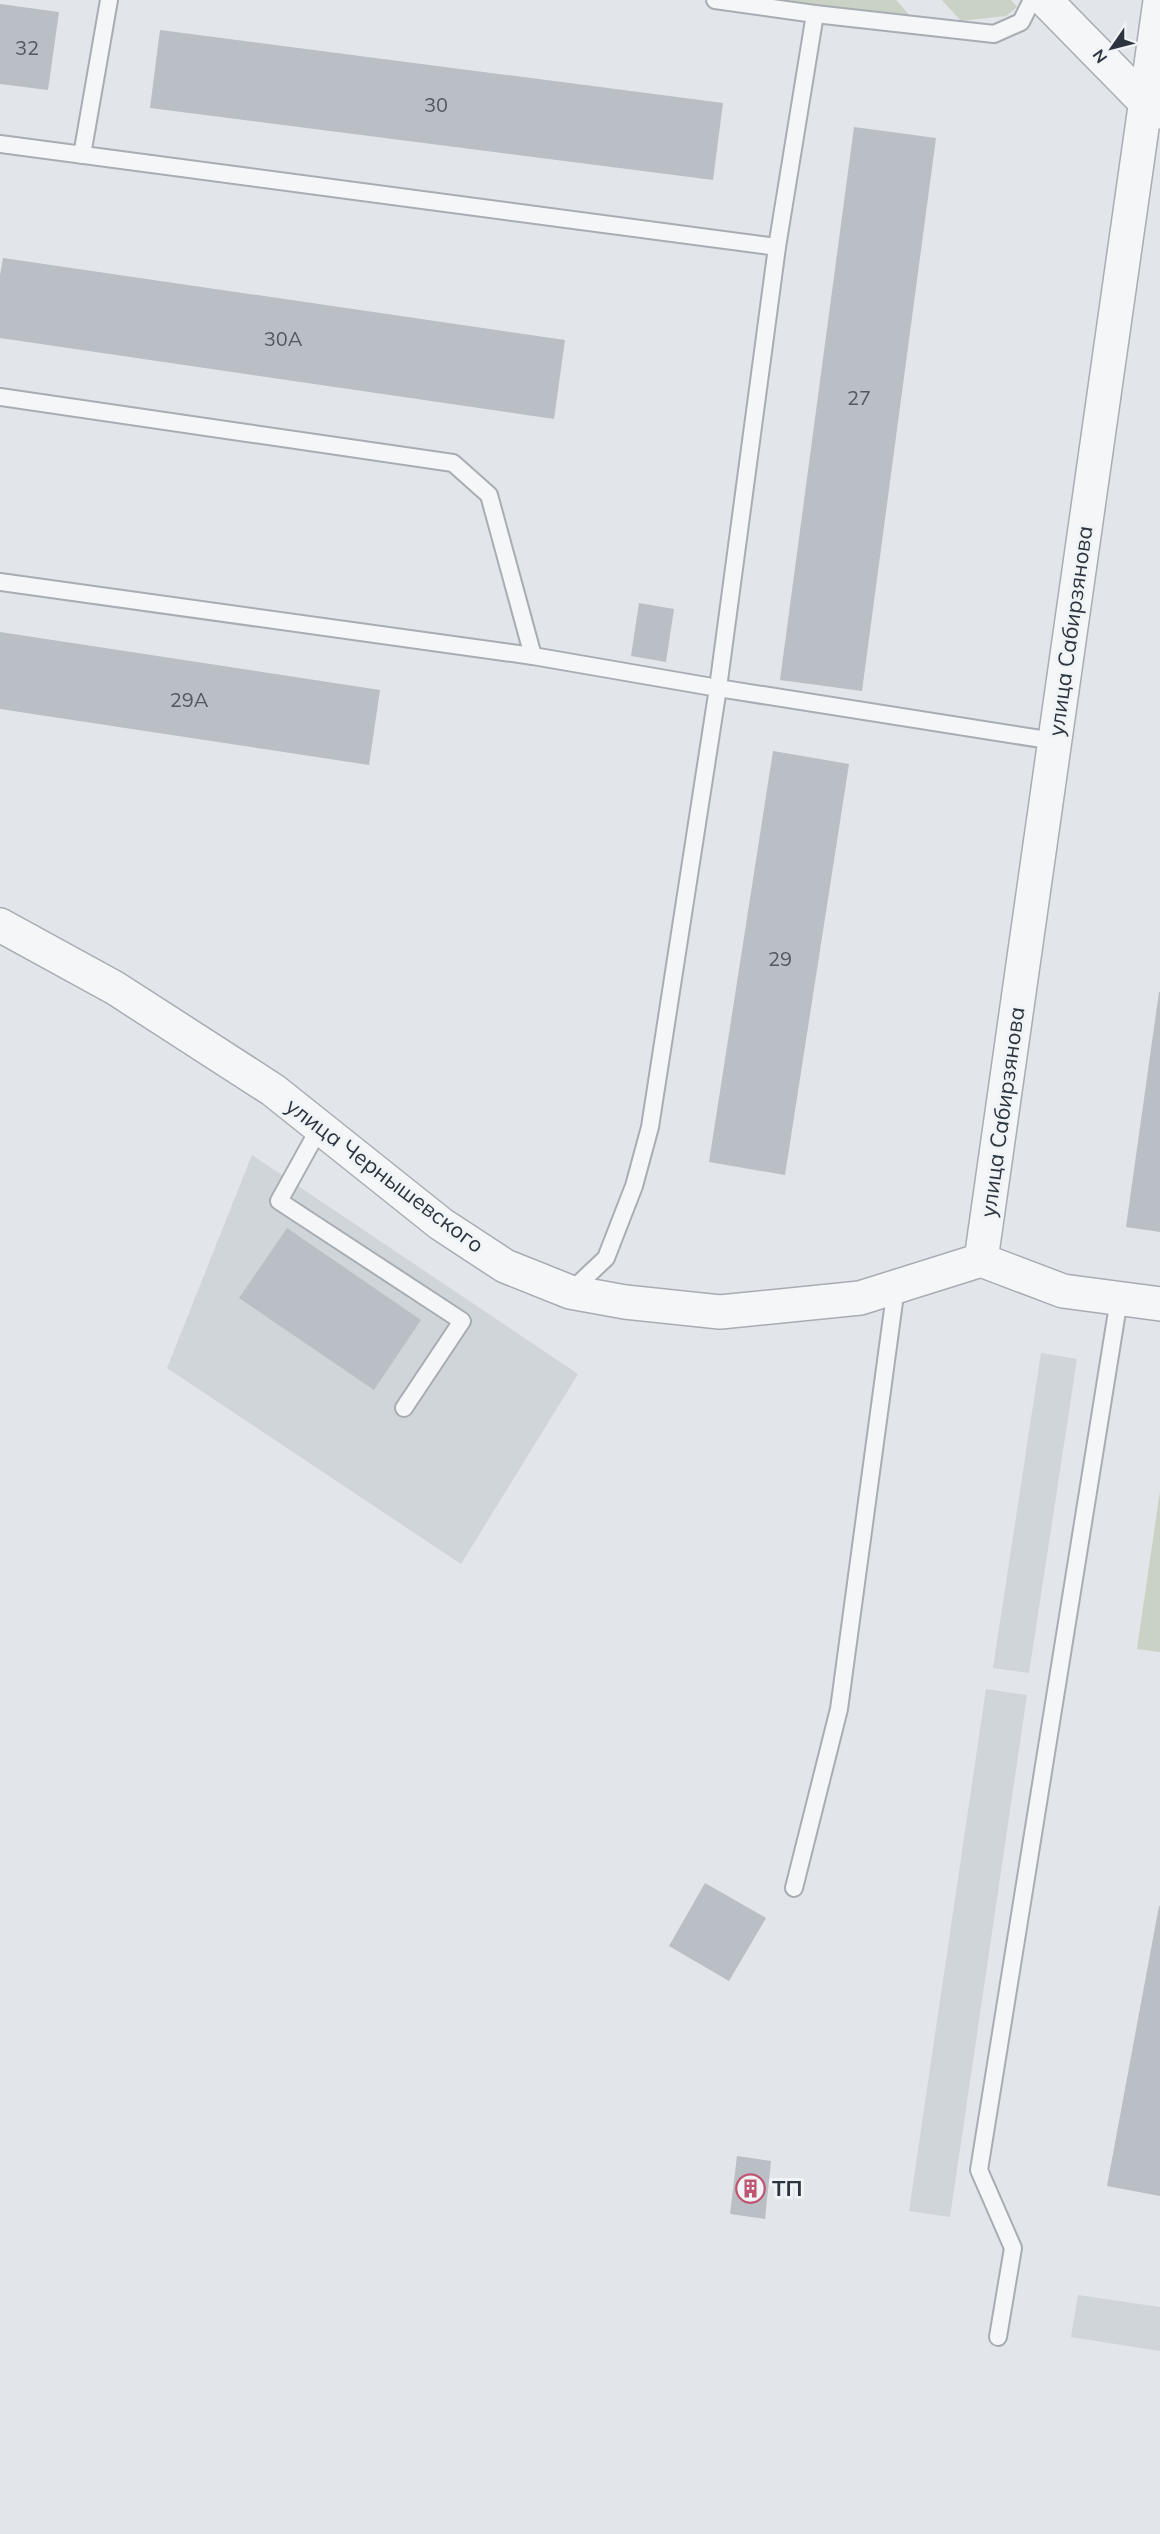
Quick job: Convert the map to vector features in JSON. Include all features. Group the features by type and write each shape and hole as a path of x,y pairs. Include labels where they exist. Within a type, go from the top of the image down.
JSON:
{"street":[{"path":"1045,0 1152,107"},
{"name":"улица Сабирзянова","path":"981,1260 1054,741 1152,107 1160,1"},
{"name":"улица Чернышевского","path":"0,925 116,988 273,1090 441,1224 505,1266 570,1292 625,1302 720,1312 860,1298 981,1260"},
{"path":"981,1260 1063,1291 1160,1304"}],"lane":[{"path":"82,155 110,0"},
{"path":"715,0 815,14 994,34 1021,22 1032,0"},
{"path":"570,1292 606,1258 634,1186 650,1127 718,688 777,247 815,14"},
{"path":"0,144 777,247"},
{"path":"0,398 453,462 489,495 533,656"},
{"path":"0,582 533,656 1054,741"},
{"path":"320,1127 279,1201 462,1321 404,1408"},
{"path":"794,1888 839,1709 896,1287"},
{"path":"998,2337 1013,2248 980,2170 1119,1299"}],"shaded area":[{"path":"252,1155 578,1374 461,1564 167,1368"},
{"path":"1041,1353 1077,1359 1029,1673 993,1668"},
{"path":"986,1689 1027,1695 950,2217 909,2211"},
{"path":"1078,2295 1160,2307 1160,2351 1071,2337"}],"green space":[{"path":"771,0 896,0 911,17 776,1"},
{"path":"942,0 1011,0 1017,7 1006,16 961,21"},
{"path":"1160,1491 1160,1652 1137,1649"}],"building":[{"path":"0,4 59,12 48,90 0,84"},
{"path":"160,30 723,103 713,180 150,108"},
{"path":"854,127 936,138 862,691 780,680"},
{"path":"3,258 565,340 554,419 0,338 0,275"},
{"path":"639,603 674,609 666,662 631,656"},
{"path":"0,632 380,690 369,765 0,709"},
{"path":"773,751 849,764 785,1175 709,1162"},
{"path":"1160,992 1160,1232 1126,1227"},
{"path":"287,1228 421,1320 374,1390 239,1298"},
{"path":"705,1883 766,1918 729,1981 669,1946"},
{"path":"1160,1906 1160,2196 1107,2186"},
{"name":"ТП","path":"737,2156 771,2161 765,2219 730,2214"}],"place":[{"name":"ТП","path":"751,2188"}]}
